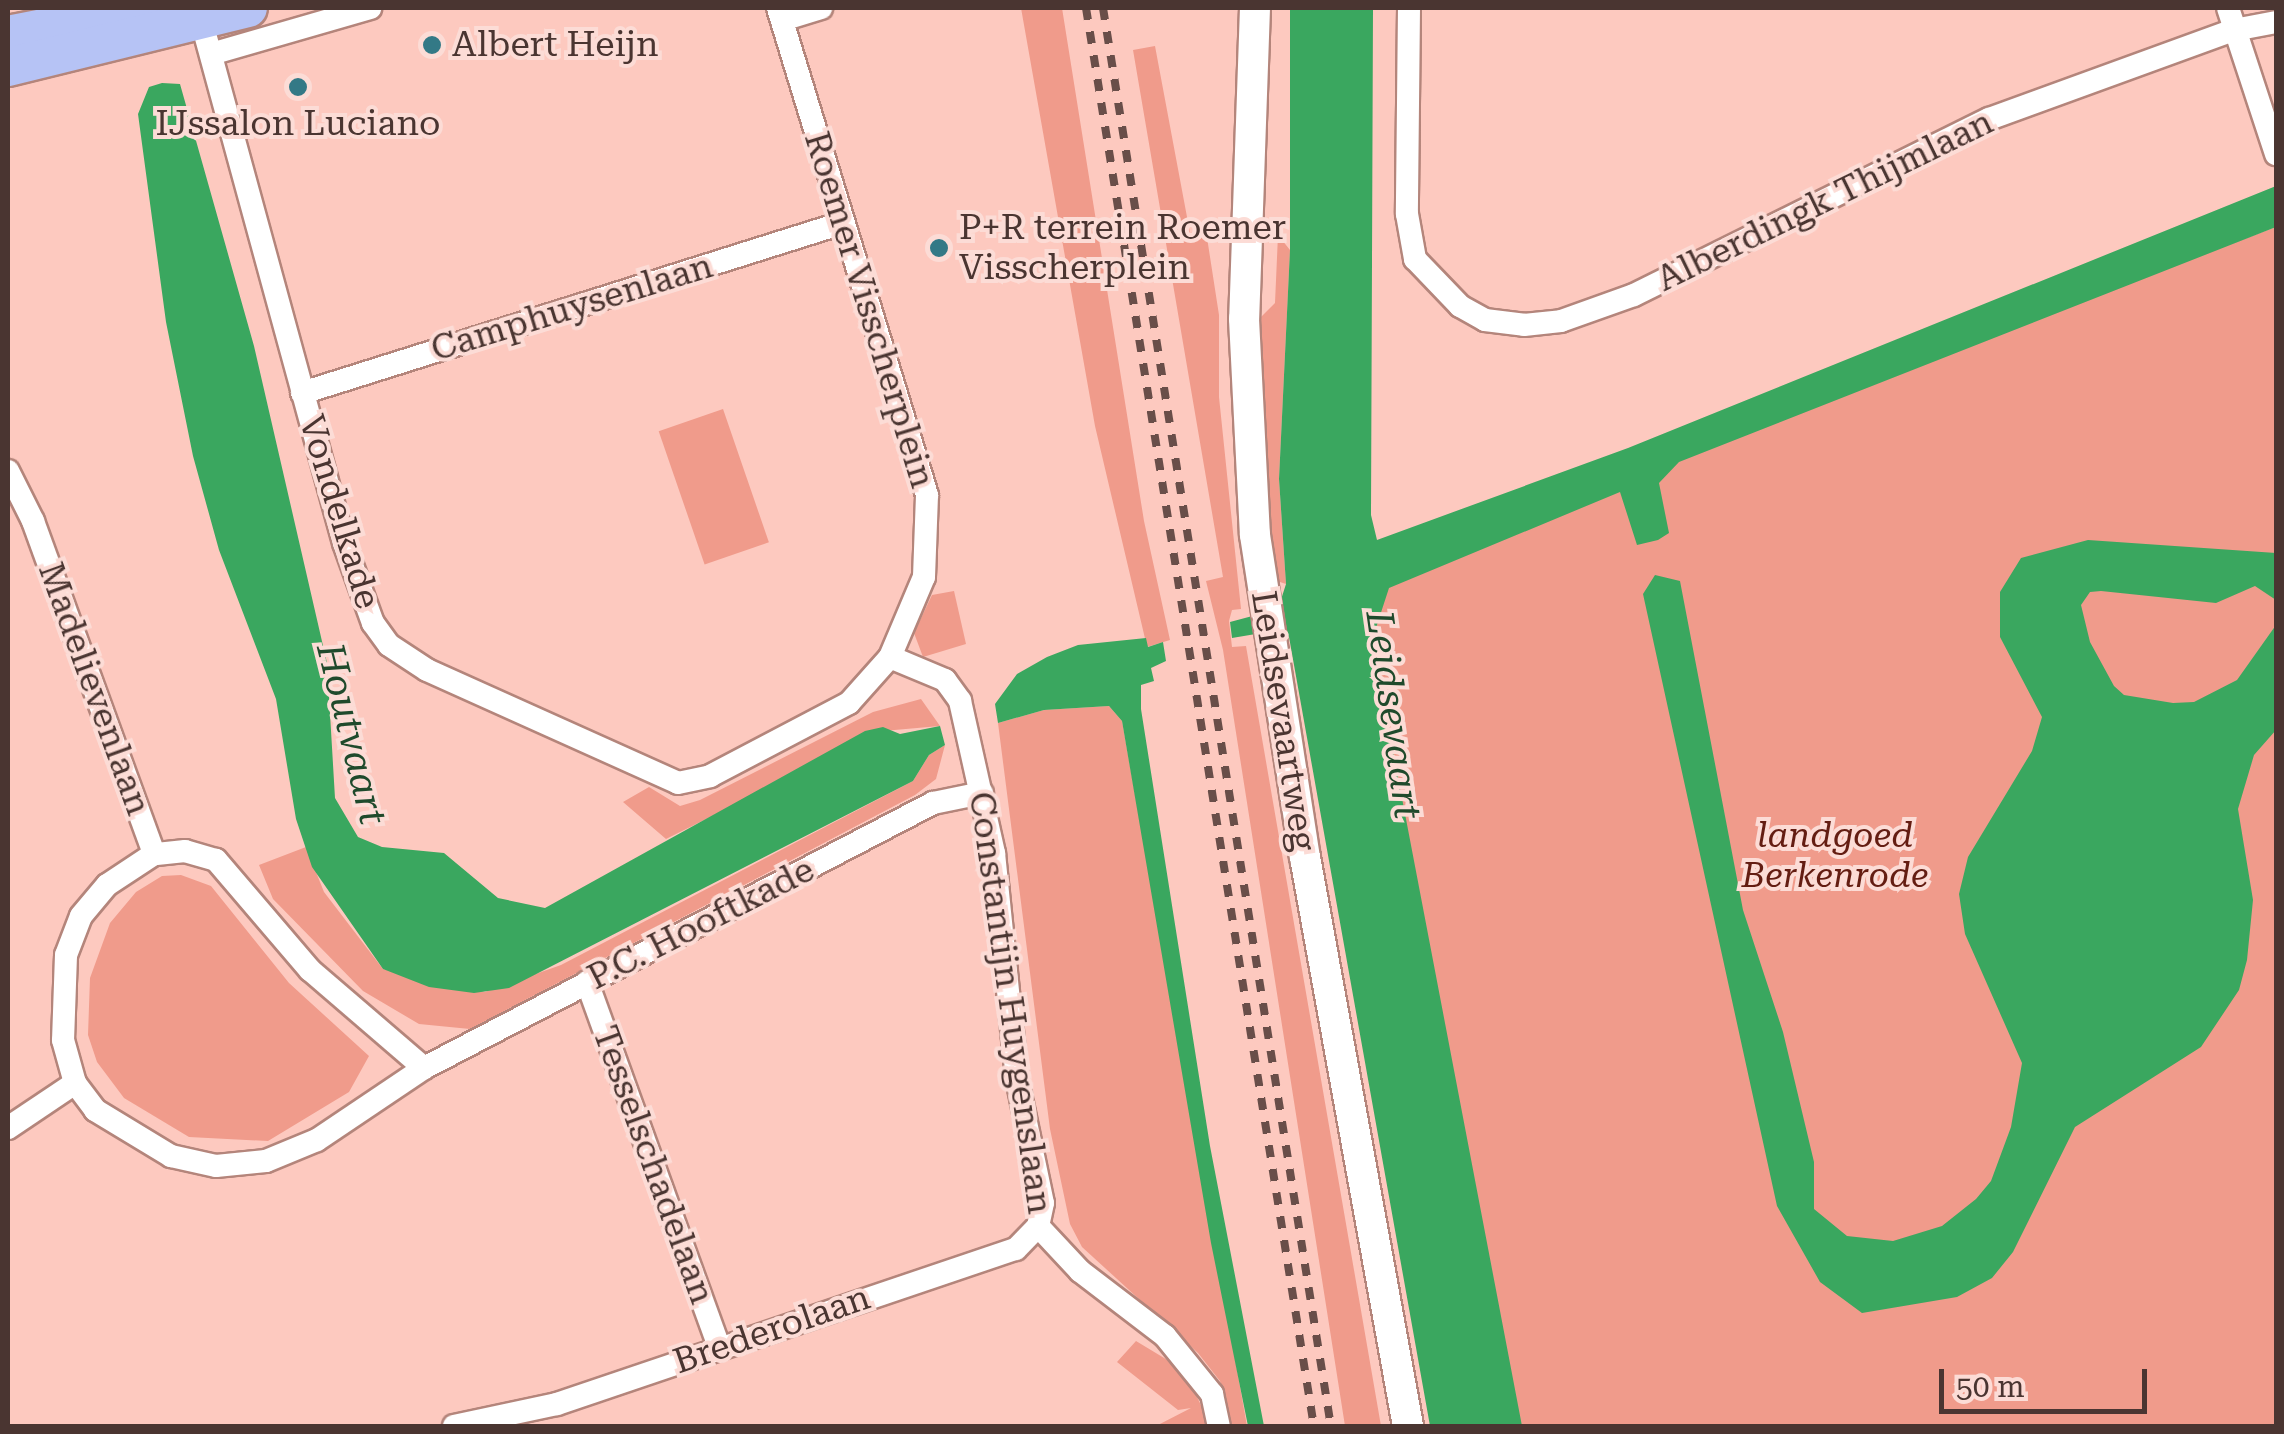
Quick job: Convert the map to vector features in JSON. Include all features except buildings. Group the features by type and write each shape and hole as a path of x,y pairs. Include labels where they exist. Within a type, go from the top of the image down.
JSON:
{"main road":[{"path":"8,35 144,18 204,28 248,8"},
{"path":"8,67 144,18"}],"street":[{"path":"204,28 370,8"},
{"name":"Roemer Visscherplein","path":"821,8 780,14 927,495 924,576 890,658"},
{"name":"Leidsevaartweg","path":"1255,8 1244,319 1250,481 1271,650 1408,1426"},
{"name":"Alberdingk Thijmlaan","path":"1409,8 1408,234 1415,259 1460,306 1485,320 1562,321 1634,295 1989,119 2231,19 2276,22"},
{"path":"2231,19 2276,154"},
{"name":"Vondelkade","path":"204,28 350,559 373,623 390,645 428,670 678,783 710,776 848,703 890,658"},
{"name":"Camphuysenlaan","path":"302,393 842,223"},
{"name":"Madelievenlaan","path":"8,470 33,521 154,854"},
{"name":"Constantijn Huygenslaan","path":"890,658 945,680 960,701 994,853 1017,1079 1043,1203 1038,1226 1080,1271 1165,1336 1212,1394 1219,1426"},
{"name":"P.C. Hooftkade","path":"75,1083 119,1130 171,1156 216,1166 266,1161 317,1140 424,1068 933,803 982,793"},
{"path":"8,1128 75,1083 63,1040 66,955 81,916 107,885 154,854 185,851 216,860 310,970 424,1068"},
{"name":"Tesselschadelaan","path":"587,982 719,1347"},
{"name":"Brederolaan","path":"454,1426 498,1418 1016,1249 1038,1226"}],"green space":[{"path":"1021,8 1062,8 1144,521 1170,640 1147,647 1095,426"},
{"path":"1155,46 1190,233 1206,231 1219,315 1219,397 1241,609 1232,610 1229,621 1232,647 1246,646 1381,1426 1345,1426 1223,650 1206,581 1223,577 1133,50"},
{"name":"landgoed Berkenrode","path":"2276,227 2276,1426 1495,1426 1343,577"},
{"path":"1278,235 1290,250 1279,479 1286,584 1277,581 1265,540 1256,322 1275,303"},
{"path":"723,409 769,542 705,564 659,431"},
{"path":"954,591 966,644 923,657 914,633 932,595"},
{"path":"921,699 940,726 883,731 666,839 623,802 649,787 680,806 700,800 873,712"},
{"path":"1109,706 1122,721 1247,1426 1229,1426 1220,1381 1198,1353 1082,1247 1070,1224 1050,1129 998,723 1044,710"},
{"path":"945,745 936,779 915,795 470,1029 419,1024 363,991 273,899 259,865 306,847 324,892 383,969 485,992 561,965 913,781 929,755"},
{"path":"181,875 211,886 289,983 369,1056 349,1092 268,1141 189,1137 124,1098 97,1062 88,1035 90,978 110,923 136,892 162,876"},
{"path":"1136,1341 1184,1370 1211,1426 1156,1426 1191,1408 1178,1410 1117,1362"}],"shaded area":[{"path":"1290,8 1373,8 1371,515 1377,540 1628,448 2276,186 2276,227 1679,462 1659,483 1669,533 1658,540 1637,545 1620,492 1389,588 1374,634 1376,662 1522,1426 1430,1426 1289,637 1279,630 1232,638 1230,622 1278,609 1286,584 1279,479 1290,250"},
{"path":"180,84 254,346 327,663 335,798 358,837 382,847 444,853 498,898 545,908 865,731 883,727 900,734 940,726 945,745 929,755 913,781 509,988 474,993 429,987 383,969 312,867 296,819 276,699 219,550 193,456 166,322 138,114 149,87"},
{"path":"2088,540 2276,553 2276,600 2255,586 2216,603 2101,591 2090,592 2081,605 2090,642 2114,686 2124,695 2173,703 2194,702 2237,680 2276,625 2276,730 2254,755 2238,809 2253,900 2247,960 2239,990 2201,1047 2075,1127 2013,1252 1992,1278 1957,1297 1862,1313 1820,1282 1777,1206 1643,594 1655,575 1680,581 1743,910 1783,1032 1814,1162 1814,1209 1847,1236 1893,1241 1942,1226 1976,1199 1991,1181 2011,1127 2022,1063 1965,934 1959,894 1968,857 2032,751 2042,717 2000,637 2000,592 2021,558"},
{"path":"1146,638 1148,647 1163,642 1166,661 1151,668 1154,681 1141,685 1141,709 1210,1146 1264,1426 1248,1426 1211,1243 1122,721 1109,706 1044,710 998,723 995,704 1017,674 1047,657 1078,645"}],"railway":[{"path":"1086,8 1314,1426"},
{"path":"1103,8 1331,1426"}],"place":[{"name":"Albert Heijn","path":"432,45"},
{"name":"IJssalon Luciano","path":"298,87"},
{"name":"P+R terrein Roemer Visscherplein","path":"939,248"}],"water label":[{"name":"Leidsevaart","path":"1393,715"},
{"name":"Houtvaart","path":"351,734"}]}
